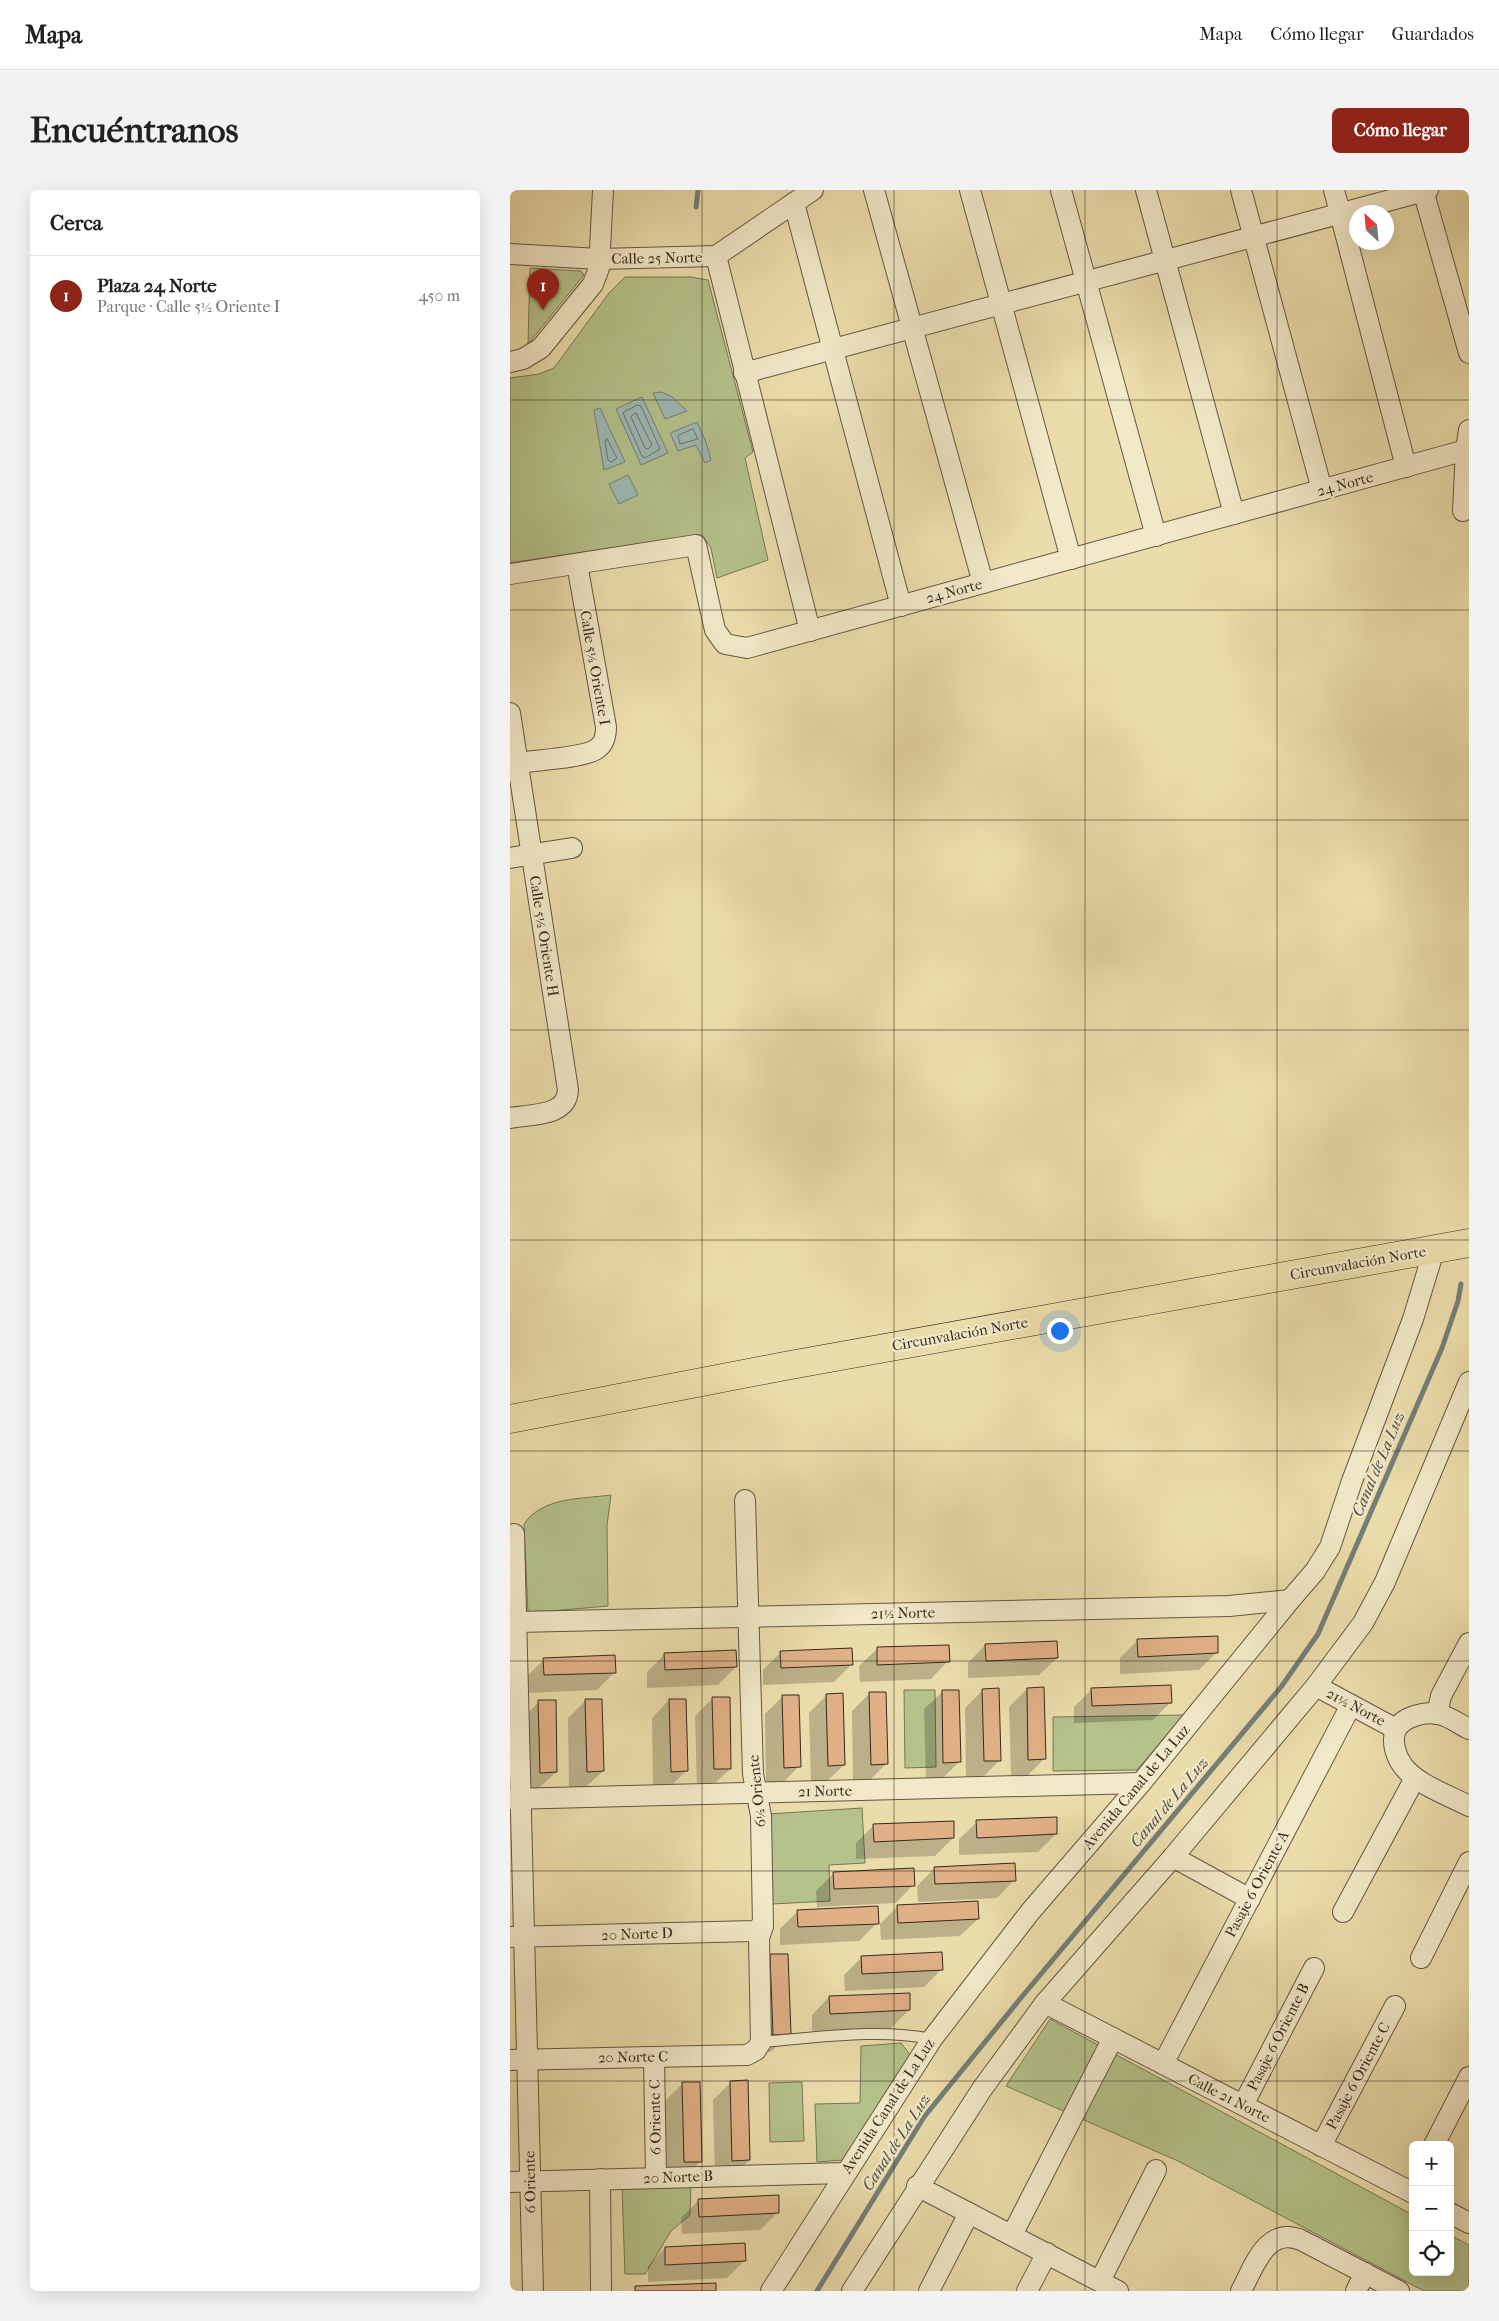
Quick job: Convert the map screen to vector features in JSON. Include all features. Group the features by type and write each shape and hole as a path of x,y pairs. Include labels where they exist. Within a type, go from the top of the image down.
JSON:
{"main road":[{"name":"Circunvalación Norte","path":"510,1419 785,1366 1469,1243"}],"street":[{"path":"510,362 532,355 549,340 593,284 599,259 603,190"},
{"name":"Calle 25 Norte","path":"510,254 599,259 716,256 813,190"},
{"path":"874,190 983,583"},
{"path":"970,190 1071,559"},
{"path":"1061,190 1156,536"},
{"path":"1146,190 1234,514"},
{"path":"1241,190 1322,490"},
{"path":"1334,190 1406,467"},
{"path":"744,373 1425,190 1469,353"},
{"path":"794,202 901,606"},
{"path":"716,256 810,631"},
{"path":"1463,511 1466,450 1469,430"},
{"name":"24 Norte","path":"510,574 696,545 715,630 725,644 747,648 1466,450"},
{"name":"Calle 5½ Oriente I","path":"518,763 593,751 603,743 605,738 606,727 577,564"},
{"name":"Calle 5½ Oriente H","path":"510,713 568,1095 564,1104 555,1110 510,1118"},
{"path":"510,858 572,848"},
{"name":"Avenida Canal de La Luz","path":"771,2291 932,2039 1030,1912 1141,1783 1315,1571 1330,1547 1352,1480 1413,1319 1434,1250"},
{"path":"852,2291 917,2186 982,2088 1045,2003 1173,1857 1348,1645 1375,1603 1469,1382"},
{"name":"6½ Oriente","path":"746,1500 753,1774 761,1816 763,1926 759,1938 758,2046"},
{"name":"6 Oriente","path":"514,1534 516,1622 515,1799 519,2060 530,2181 533,2291"},
{"name":"21½ Norte","path":"516,1622 1229,1606 1290,1600"},
{"path":"1469,1643 1441,1696 1437,1714 1469,1729"},
{"name":"21½ Norte","path":"1316,1686 1396,1729"},
{"name":"Pasaje 6 Oriente A","path":"1163,2064 1351,1705"},
{"name":"21½ Norte","path":"1396,1729 1415,1716 1437,1714"},
{"name":"21½ Norte","path":"1396,1729 1395,1748 1402,1765 1415,1778 1469,1806"},
{"path":"1343,1912 1415,1778"},
{"name":"21 Norte","path":"515,1799 1141,1783"},
{"path":"1173,1857 1250,1899"},
{"path":"1421,1958 1469,1862"},
{"name":"20 Norte D","path":"517,1937 754,1931 763,1926"},
{"name":"Pasaje 6 Oriente B","path":"1243,2105 1314,1968"},
{"name":"Calle 21 Norte","path":"1045,2003 1321,2146 1409,2189"},
{"name":"Pasaje 6 Oriente C","path":"1321,2146 1395,2006"},
{"path":"1012,2235 1113,2038"},
{"name":"20 Norte C","path":"519,2060 747,2055 758,2046"},
{"name":"6 Oriente C","path":"654,2057 656,2178"},
{"path":"1436,2141 1469,2079"},
{"path":"1100,2281 1156,2170"},
{"name":"20 Norte B","path":"510,2182 845,2173"},
{"path":"600,2179 601,2291"},
{"path":"917,2186 1118,2291"},
{"path":"929,2291 969,2213"},
{"path":"1454,2215 1469,2223"},
{"path":"1241,2291 1266,2246 1278,2237 1285,2236 1300,2240 1399,2291"},
{"path":"1027,2291 1047,2253"},
{"path":"1356,2291 1365,2273"}],"lane":[{"path":"758,2046 862,2034 911,2035 932,2039"}],"green space":[{"path":"530,268 581,271 584,275 528,344"},
{"path":"625,277 691,277 708,280 753,452 745,458 768,560 717,578 711,548 702,535 510,563 510,378 539,374 554,368 609,293"},
{"path":"611,1495 607,1525 608,1606 528,1613 524,1524 532,1515 552,1504"},
{"path":"904,1690 935,1690 936,1767 905,1768"},
{"path":"1184,1715 1137,1770 1053,1771 1053,1717"},
{"path":"862,1808 865,1863 829,1865 830,1901 772,1904 768,1814"},
{"path":"1050,2019 1409,2213 1409,2276 1454,2276 1454,2237 1469,2245 1469,2291 1424,2291 1178,2161 1006,2086"},
{"path":"901,2043 911,2056 844,2160 817,2162 815,2104 860,2103 861,2046"},
{"path":"802,2082 804,2141 770,2142 769,2083"},
{"path":"691,2184 690,2215 671,2231 645,2274 625,2274 622,2187"}],"water":[{"path":"661,392 671,396 687,411 665,419 653,393"},
{"path":"642,397 668,453 641,465 616,409"},
{"path":"600,408 625,462 604,470 594,410"},
{"path":"697,422 706,442 711,460 705,463 696,445 678,451 670,433"},
{"path":"628,475 638,495 619,504 609,484"}],"building":[{"path":"1218,1636 1218,1653 1138,1657 1137,1639"},
{"path":"1057,1641 1058,1658 986,1661 985,1644"},
{"path":"949,1645 950,1662 877,1665 877,1647"},
{"path":"852,1648 853,1665 781,1668 780,1651"},
{"path":"736,1650 737,1667 665,1670 664,1653"},
{"path":"615,1655 616,1673 544,1675 543,1658"},
{"path":"1171,1685 1172,1703 1092,1706 1091,1688"},
{"path":"1044,1687 1046,1759 1028,1760 1027,1688"},
{"path":"999,1688 1001,1761 984,1761 982,1689"},
{"path":"942,1690 959,1690 961,1762 943,1763"},
{"path":"869,1692 886,1692 888,1764 871,1765"},
{"path":"843,1693 845,1765 828,1766 826,1694"},
{"path":"782,1695 799,1695 801,1767 784,1768"},
{"path":"712,1697 730,1697 731,1769 714,1769"},
{"path":"585,1699 602,1699 604,1771 587,1772"},
{"path":"669,1699 686,1699 688,1771 671,1772"},
{"path":"538,1700 556,1700 557,1772 540,1773"},
{"path":"1057,1817 1057,1834 977,1838 976,1820"},
{"path":"954,1821 954,1838 874,1842 873,1824"},
{"path":"1015,1863 1016,1881 935,1884 934,1867"},
{"path":"914,1868 915,1886 834,1889 833,1872"},
{"path":"978,1901 979,1919 898,1923 897,1905"},
{"path":"878,1906 879,1924 798,1927 797,1910"},
{"path":"942,1952 943,1970 862,1974 861,1956"},
{"path":"770,1954 788,1954 791,2034 773,2035"},
{"path":"910,1993 910,2010 830,2014 829,1996"},
{"path":"748,2080 750,2160 732,2161 730,2081"},
{"path":"682,2082 700,2082 702,2162 684,2162"},
{"path":"779,2195 779,2213 699,2217 698,2199"},
{"path":"745,2243 746,2261 665,2265 665,2247"},
{"path":"716,2283 716,2291 635,2291 635,2286"}],"waterway":[{"path":"696,207 698,190"},
{"name":"Canal de La Luz","path":"817,2291 924,2117 1020,1999 1281,1687 1318,1634 1442,1348 1458,1301 1461,1284"}],"place":[{"name":"Plaza 24 Norte","path":"543,310"}]}
